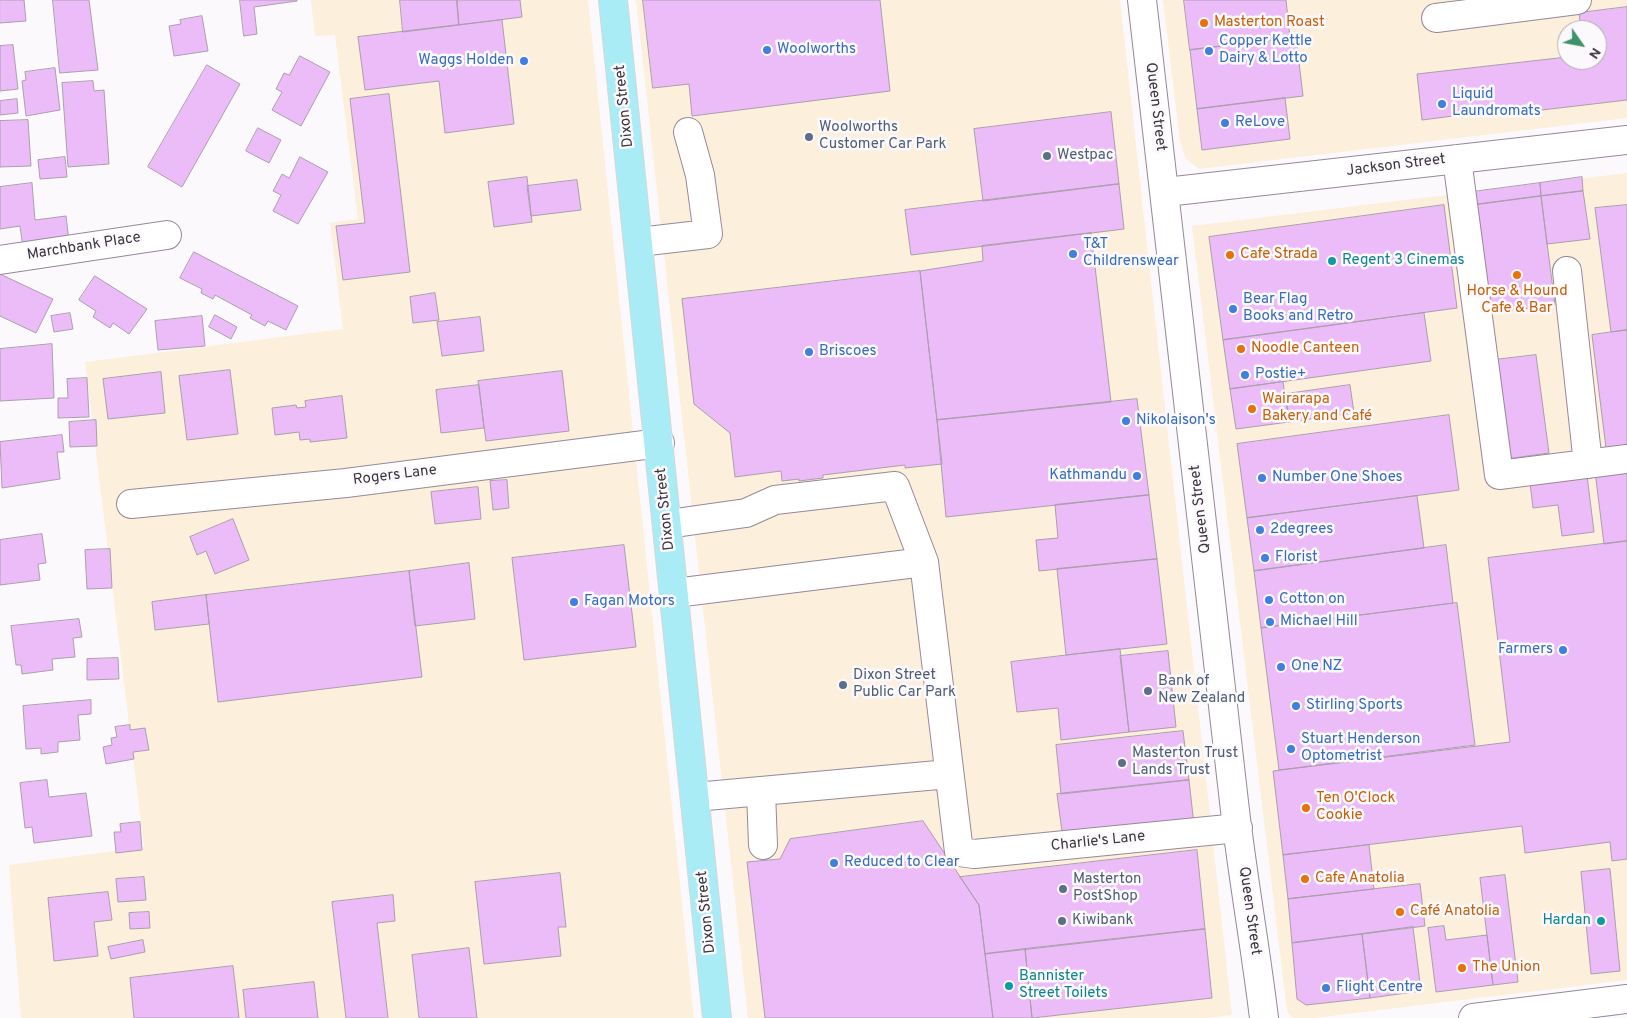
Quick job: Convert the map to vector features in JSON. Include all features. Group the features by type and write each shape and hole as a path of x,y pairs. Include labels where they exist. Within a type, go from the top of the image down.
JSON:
{"main road":[{"name":"Dixon Street","path":"613,0 660,443 717,1018"}],"street":[{"name":"Queen Street","path":"1142,0 1166,192 1174,291 1238,828 1264,1018"},
{"path":"1436,18 1577,0"},
{"path":"639,242 708,234 700,175 688,132"},
{"name":"Jackson Street","path":"1166,192 1627,140"},
{"path":"1457,159 1499,475 1627,459"},
{"name":"Marchbank Place","path":"0,260 167,235"},
{"path":"1567,271 1588,464"},
{"name":"Rogers Lane","path":"131,504 346,482 660,443"},
{"path":"668,524 746,513 775,500 895,486 924,562 949,774 695,797"},
{"path":"675,593 924,562"},
{"name":"Charlie's Lane","path":"949,774 959,852 974,854 1238,828"},
{"path":"761,791 763,845"},
{"path":"1473,1018 1627,999"}],"shaded area":[{"path":"311,0 588,0 694,1018 21,1018 9,865 144,847 85,362 343,329 330,223 358,219 335,35 315,36"},
{"path":"636,0 1120,0 1232,1015 1207,1018 748,1018"},
{"path":"1163,0 1627,0 1627,118 1199,169 1186,159 1180,141"},
{"path":"1627,173 1627,980 1314,1018 1292,1018 1287,1011 1192,226"}],"building":[{"path":"0,0 24,0 26,21 0,23"},
{"path":"53,0 89,0 98,70 60,73"},
{"path":"240,0 297,1 254,7 257,34 244,36"},
{"path":"400,0 457,0 459,25 403,32"},
{"path":"457,0 520,0 522,17 459,25"},
{"name":"Woolworths","path":"643,0 880,0 890,91 692,116 689,84 653,88"},
{"path":"1184,0 1286,0 1290,38 1190,50"},
{"path":"1627,7 1627,100 1508,114 1508,109 1422,120 1417,74 1557,58 1557,70 1607,70 1607,20 1580,20 1579,13"},
{"path":"202,16 208,51 174,56 169,26 181,24 180,20"},
{"path":"502,20 514,124 445,133 439,81 365,90 358,37"},
{"path":"1296,37 1303,96 1197,109 1190,50"},
{"path":"13,45 18,89 0,91 0,46"},
{"path":"300,56 330,72 301,126 272,110 282,92 276,89 284,73 289,75"},
{"path":"207,65 240,84 182,187 148,167"},
{"path":"55,68 60,110 26,116 22,81 26,80 25,72"},
{"path":"93,81 94,91 104,90 109,164 68,167 62,83"},
{"path":"389,94 410,272 343,280 336,226 365,223 350,99"},
{"path":"1285,98 1290,139 1202,150 1197,109"},
{"path":"17,99 18,113 0,115 0,101"},
{"name":"Westpac","path":"1111,112 1119,184 983,201 974,129"},
{"path":"28,120 31,166 0,167 0,121"},
{"path":"258,128 281,140 269,163 246,151"},
{"path":"65,157 67,177 40,179 38,160"},
{"path":"300,157 328,172 298,224 273,211 281,195 273,191 282,174 289,178"},
{"path":"527,177 532,222 494,227 488,182"},
{"path":"1582,177 1583,191 1541,196 1540,183"},
{"path":"577,180 581,210 531,216 527,186"},
{"path":"32,183 35,220 66,216 69,241 23,248 20,226 0,229 0,187"},
{"path":"1540,183 1541,196 1473,205 1472,192"},
{"path":"1119,184 1124,229 911,255 905,210"},
{"path":"1583,191 1590,239 1547,244 1541,196"},
{"name":"Horse & Hound Cafe & Bar","path":"1541,196 1555,305 1487,313 1473,205"},
{"name":"Regent 3 Cinemas","path":"1444,205 1457,308 1223,340 1209,237"},
{"path":"1627,205 1627,330 1611,332 1595,208"},
{"path":"1091,233 1111,402 937,420 920,271 983,261 982,246"},
{"path":"194,252 298,306 286,330 268,321 265,326 250,318 252,315 215,295 213,299 201,293 202,289 180,278"},
{"name":"Briscoes","path":"920,271 942,464 905,468 905,465 823,475 823,478 799,481 799,479 782,481 781,471 735,477 730,433 694,404 682,299"},
{"path":"0,274 53,299 36,333 0,316"},
{"path":"95,276 147,309 129,334 113,323 110,328 93,317 96,311 79,300"},
{"path":"435,293 439,320 413,323 410,297"},
{"path":"70,313 73,329 54,332 51,316"},
{"path":"1424,313 1431,361 1230,389 1223,340"},
{"path":"215,315 237,327 231,339 209,327"},
{"path":"202,316 205,346 158,350 155,321"},
{"path":"480,317 484,351 442,356 437,322"},
{"path":"1627,330 1627,445 1606,448 1592,335"},
{"path":"52,344 54,398 0,401 0,349"},
{"path":"1536,355 1549,453 1506,459 1494,360"},
{"path":"230,370 238,434 187,440 179,376"},
{"path":"562,371 569,431 486,441 478,381"},
{"path":"161,372 165,413 108,419 103,379"},
{"path":"87,378 89,417 58,418 58,398 68,398 67,379"},
{"path":"1283,382 1289,422 1236,429 1230,389"},
{"path":"479,385 484,428 441,433 436,390"},
{"path":"1350,385 1354,413 1289,422 1286,394"},
{"path":"342,396 347,438 310,442 310,439 300,440 299,432 275,435 272,408 296,405 297,408 306,407 305,401"},
{"path":"1137,399 1149,495 946,517 937,420"},
{"path":"1449,415 1459,490 1247,518 1237,444"},
{"path":"96,420 97,446 70,447 69,422"},
{"path":"62,435 64,452 57,452 60,479 2,488 0,442"},
{"path":"1627,467 1627,541 1604,544 1595,471"},
{"path":"1587,475 1594,532 1562,536 1558,505 1533,508 1530,483"},
{"path":"507,480 509,508 493,510 490,481"},
{"path":"478,487 481,519 435,524 431,492"},
{"path":"1149,495 1157,559 1039,571 1036,540 1058,538 1055,505"},
{"path":"1417,496 1424,548 1254,571 1247,518"},
{"path":"233,519 249,560 215,574 206,551 197,555 190,537"},
{"path":"42,534 46,563 38,564 40,580 0,585 0,540"},
{"name":"Farmers","path":"1627,541 1627,859 1612,861 1610,842 1525,853 1522,826 1283,855 1273,771 1510,742 1488,558"},
{"name":"Fagan Motors","path":"624,545 636,647 524,660 512,558"},
{"path":"1446,545 1453,603 1261,628 1254,571"},
{"path":"110,549 112,588 87,589 85,550"},
{"path":"1157,559 1167,644 1066,655 1057,569"},
{"path":"469,563 475,619 415,626 409,571"},
{"path":"409,571 422,677 218,702 206,595"},
{"path":"206,595 209,624 155,630 152,602"},
{"path":"1457,603 1475,745 1279,770 1261,628"},
{"path":"79,619 82,637 73,638 75,657 52,659 53,670 22,674 21,665 16,665 11,626"},
{"path":"1120,649 1129,732 1061,740 1058,708 1017,712 1011,662"},
{"name":"Bank of New Zealand","path":"1168,651 1176,727 1129,732 1120,656"},
{"path":"118,658 119,679 87,680 87,659"},
{"path":"91,700 91,714 78,715 80,740 58,742 58,752 41,754 41,748 26,749 23,706"},
{"path":"130,725 130,730 145,728 149,750 133,752 134,759 106,764 103,747 112,745 111,738 117,737 115,727"},
{"name":"Masterton Trust Lands Trust","path":"1183,731 1189,780 1061,794 1056,745"},
{"path":"47,780 49,797 86,793 92,836 34,843 32,827 25,828 20,783"},
{"path":"1189,780 1194,825 1063,839 1057,794"},
{"path":"923,821 979,905 993,1018 765,1018 747,862 780,859 790,839"},
{"path":"140,822 142,850 116,853 114,832 121,832 120,824"},
{"path":"1369,845 1374,889 1288,899 1283,855"},
{"path":"1197,850 1205,929 985,954 979,905 960,877"},
{"name":"Hardan","path":"1610,869 1620,971 1591,974 1581,872"},
{"path":"560,873 566,927 558,927 561,956 484,964 475,882"},
{"path":"1505,875 1518,982 1493,985 1480,878"},
{"path":"144,877 146,900 118,902 116,879"},
{"path":"1420,884 1425,926 1292,943 1288,899"},
{"path":"108,892 112,920 94,922 98,956 54,961 48,898"},
{"path":"393,895 395,921 377,923 388,1018 346,1018 332,902"},
{"path":"149,912 150,928 130,929 129,913"},
{"path":"1444,926 1446,940 1487,935 1493,985 1436,992 1428,928"},
{"path":"1413,927 1421,991 1370,998 1362,934"},
{"path":"1205,929 1212,998 1032,1018 1025,949"},
{"path":"1362,934 1370,998 1306,1005 1297,999 1292,943"},
{"path":"143,940 145,952 111,959 108,947"},
{"path":"469,948 477,1018 419,1018 412,955"},
{"name":"Bannister Street Toilets","path":"1025,949 1032,1018 993,1018 985,954"},
{"path":"233,966 239,1018 134,1018 130,978"},
{"path":"314,982 318,1018 246,1018 243,990"}],"place":[{"name":"Masterton Roast","path":"1204,23"},
{"name":"Woolworths","path":"767,50"},
{"name":"Copper Kettle Dairy & Lotto","path":"1209,51"},
{"name":"Waggs Holden","path":"524,61"},
{"name":"Liquid Laundromats","path":"1442,104"},
{"name":"ReLove","path":"1225,123"},
{"name":"Woolworths Customer Car Park","path":"809,137"},
{"name":"Westpac","path":"1047,156"},
{"name":"T&T Childrenswear","path":"1073,254"},
{"name":"Cafe Strada","path":"1230,255"},
{"name":"Regent 3 Cinemas","path":"1332,261"},
{"name":"Horse & Hound Cafe & Bar","path":"1517,275"},
{"name":"Bear Flag Books and Retro","path":"1233,309"},
{"name":"Noodle Canteen","path":"1241,349"},
{"name":"Briscoes","path":"809,352"},
{"name":"Postie+","path":"1245,375"},
{"name":"Wairarapa Bakery and Café","path":"1252,409"},
{"name":"Nikolaison's","path":"1126,421"},
{"name":"Kathmandu","path":"1137,476"},
{"name":"Number One Shoes","path":"1262,478"},
{"name":"2degrees","path":"1260,530"},
{"name":"Florist","path":"1265,558"},
{"name":"Cotton on","path":"1269,600"},
{"name":"Fagan Motors","path":"574,602"},
{"name":"Michael Hill","path":"1270,622"},
{"name":"Farmers","path":"1563,650"},
{"name":"One NZ","path":"1281,667"},
{"name":"Dixon Street Public Car Park","path":"843,685"},
{"name":"Bank of New Zealand","path":"1148,691"},
{"name":"Stirling Sports","path":"1296,706"},
{"name":"Stuart Henderson Optometrist","path":"1291,749"},
{"name":"Masterton Trust Lands Trust","path":"1122,763"},
{"name":"Ten O'Clock Cookie","path":"1306,808"},
{"name":"Reduced to Clear","path":"834,863"},
{"name":"Cafe Anatolia","path":"1305,879"},
{"name":"Masterton PostShop","path":"1063,889"},
{"name":"Café Anatolia","path":"1400,912"},
{"name":"Kiwibank","path":"1062,921"},
{"name":"Hardan","path":"1601,921"},
{"name":"The Union","path":"1462,968"},
{"name":"Bannister Street Toilets","path":"1009,986"},
{"name":"Flight Centre","path":"1326,988"}]}
